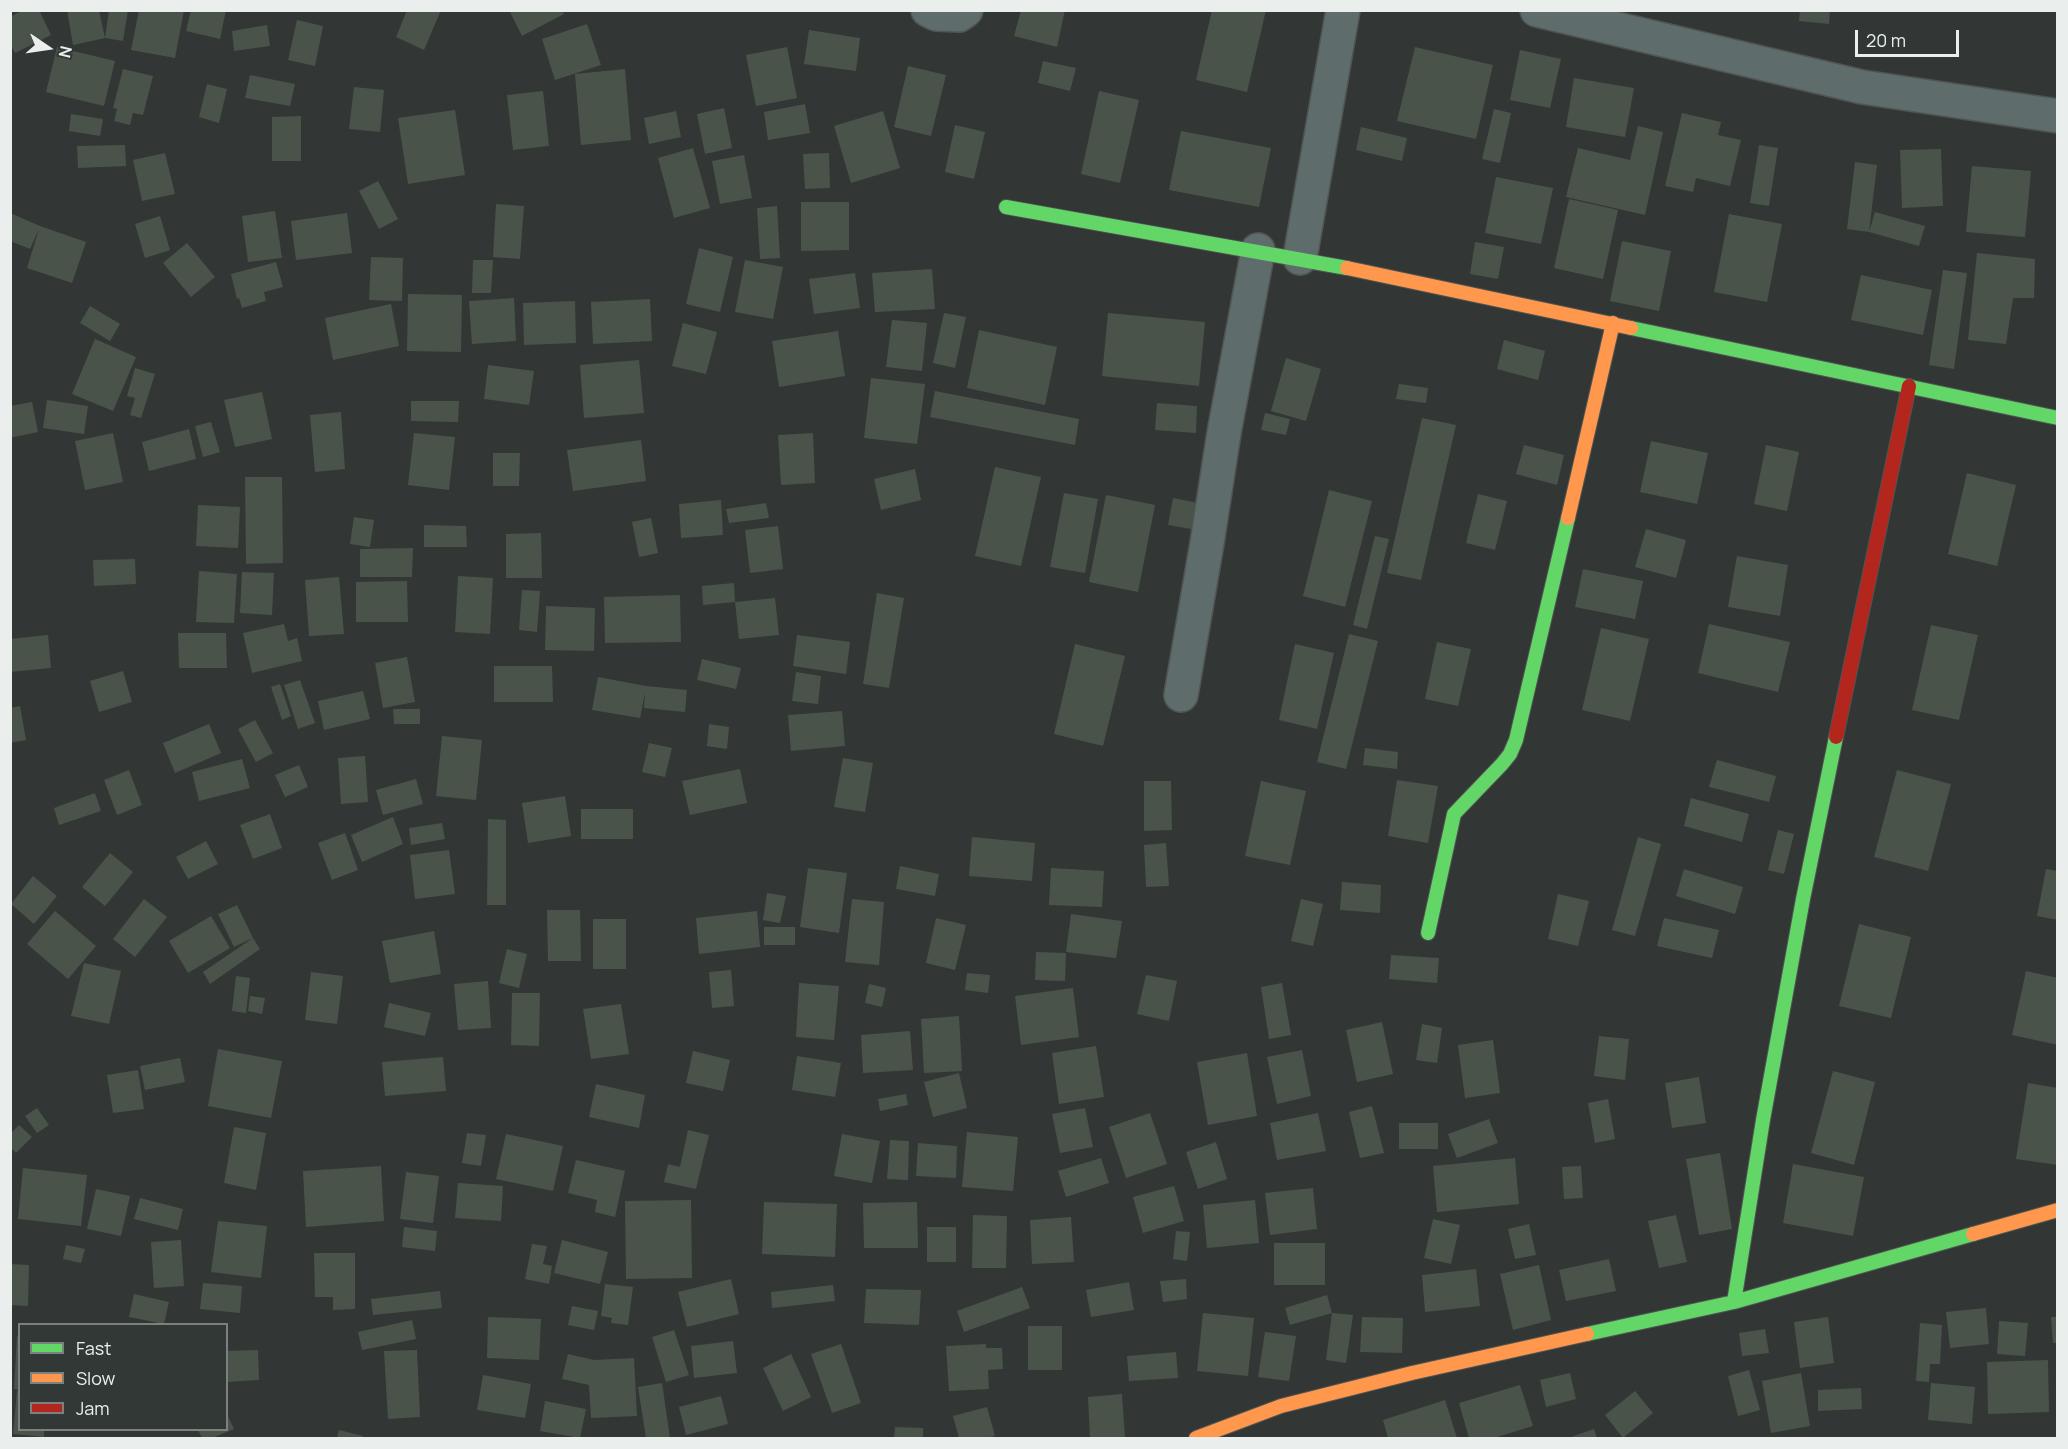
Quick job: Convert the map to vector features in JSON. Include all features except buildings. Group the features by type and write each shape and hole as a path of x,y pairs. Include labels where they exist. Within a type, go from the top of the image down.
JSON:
{"street":[{"path":"928,10 936,14 959,15 966,10"},
{"path":"1300,258 1343,10"},
{"path":"1537,10 1854,85 2058,116"},
{"path":"1006,207 1300,258 2058,418"},
{"path":"1181,695 1257,250"},
{"path":"1428,933 1454,814 1502,764 1510,754 1516,740 1613,323"},
{"path":"1734,1302 1763,1120 1803,899 1909,386"},
{"path":"1196,1438 1281,1406 1401,1376 1734,1302 2058,1210"}],"traffic: fast":[{"path":"1006,207 1347,268"},
{"path":"1631,328 2058,418"},
{"path":"1428,933 1454,814 1502,764 1510,754 1516,740 1568,518"},
{"path":"1734,1302 1763,1120 1803,899 1836,737"},
{"path":"1587,1334 1734,1302 1973,1234"}],"traffic: slow":[{"path":"1347,268 1631,328"},
{"path":"1568,518 1613,323"},
{"path":"1973,1234 2058,1210"},
{"path":"1196,1438 1281,1406 1412,1373 1587,1334"}],"traffic: jam":[{"path":"1836,737 1909,386"}]}
